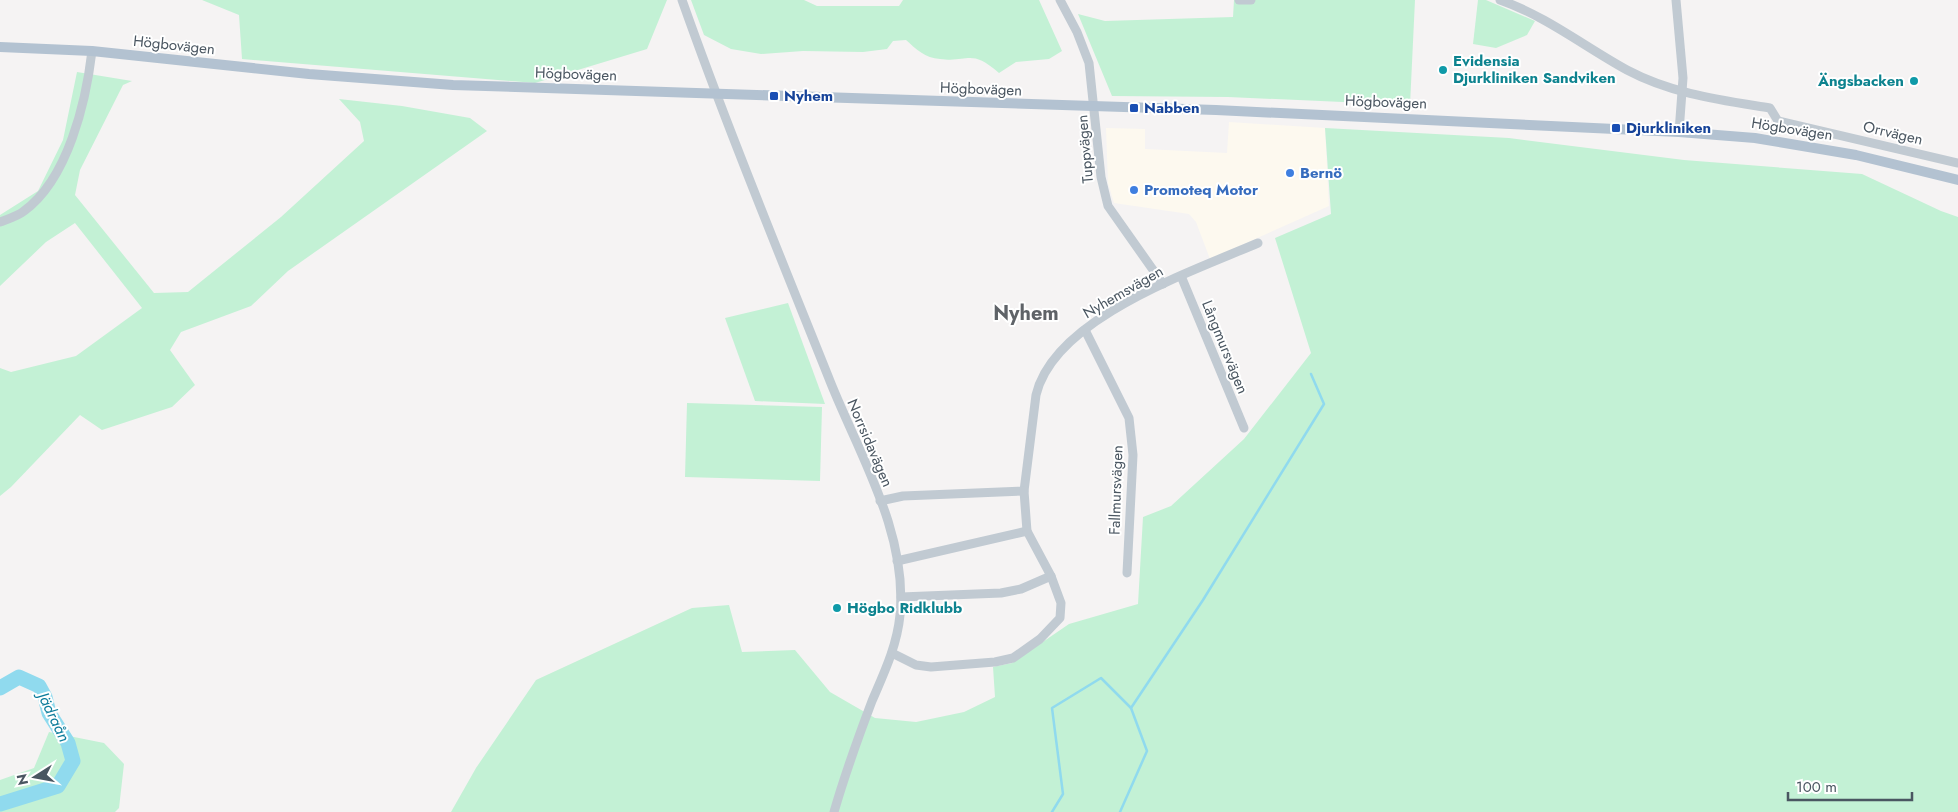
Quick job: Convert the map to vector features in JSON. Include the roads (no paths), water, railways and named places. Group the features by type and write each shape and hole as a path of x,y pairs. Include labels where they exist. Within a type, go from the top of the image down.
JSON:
{"main road":[{"name":"Högbovägen","path":"0,47 92,51 309,74 453,85 1095,108 1235,111 1679,132 1755,138 1810,147 1856,155 1958,180"}],"street":[{"name":"Norrsidavägen","path":"682,0 716,94 837,400 880,500 897,560 901,597 900,615 892,653 846,770 834,812"},
{"name":"Tuppvägen","path":"1060,0 1085,49 1095,108 1102,185 1108,206 1163,284"},
{"path":"1239,0 1251,0"},
{"name":"Orrvägen","path":"1500,0 1528,12 1628,70 1682,93 1770,108 1778,121 1958,163"},
{"path":"1676,0 1683,78 1679,132"},
{"path":"0,222 24,211 46,189 65,155 82,108 92,51"},
{"name":"Nyhemsvägen","path":"1051,576 1027,531 1024,491 1039,380 1055,355 1085,330 1124,304 1163,284 1258,243"},
{"name":"Långmursvägen","path":"1181,276 1244,428"},
{"name":"Fallmursvägen","path":"1085,330 1130,418 1133,456 1127,573"},
{"path":"880,500 903,496 1024,491"},
{"path":"897,560 1027,531"},
{"path":"892,653 916,665 931,668 995,662 1013,658 1040,639 1060,618 1061,603 1051,576 1021,589 1001,593 901,597"}],"waterway":[{"path":"1120,812 1147,751 1131,708 1203,600 1324,404 1311,374"},
{"name":"Jädraån","path":"0,688 19,677 39,686 45,697 49,713 68,743 73,761 58,786 0,804"},
{"path":"1052,812 1063,794 1052,708 1101,678 1131,708"}],"place":[{"name":"Evidensia Djurkliniken Sandviken","path":"1443,70"},
{"name":"Ängsbacken","path":"1914,81"},
{"name":"Nyhem","path":"774,96"},
{"name":"Nabben","path":"1134,108"},
{"name":"Djurkliniken","path":"1616,128"},
{"name":"Bernö","path":"1290,173"},
{"name":"Promoteq Motor","path":"1134,190"},
{"name":"Högbo Ridklubb","path":"837,608"}],"district":[{"name":"Nyhem","path":"1026,313"}]}
